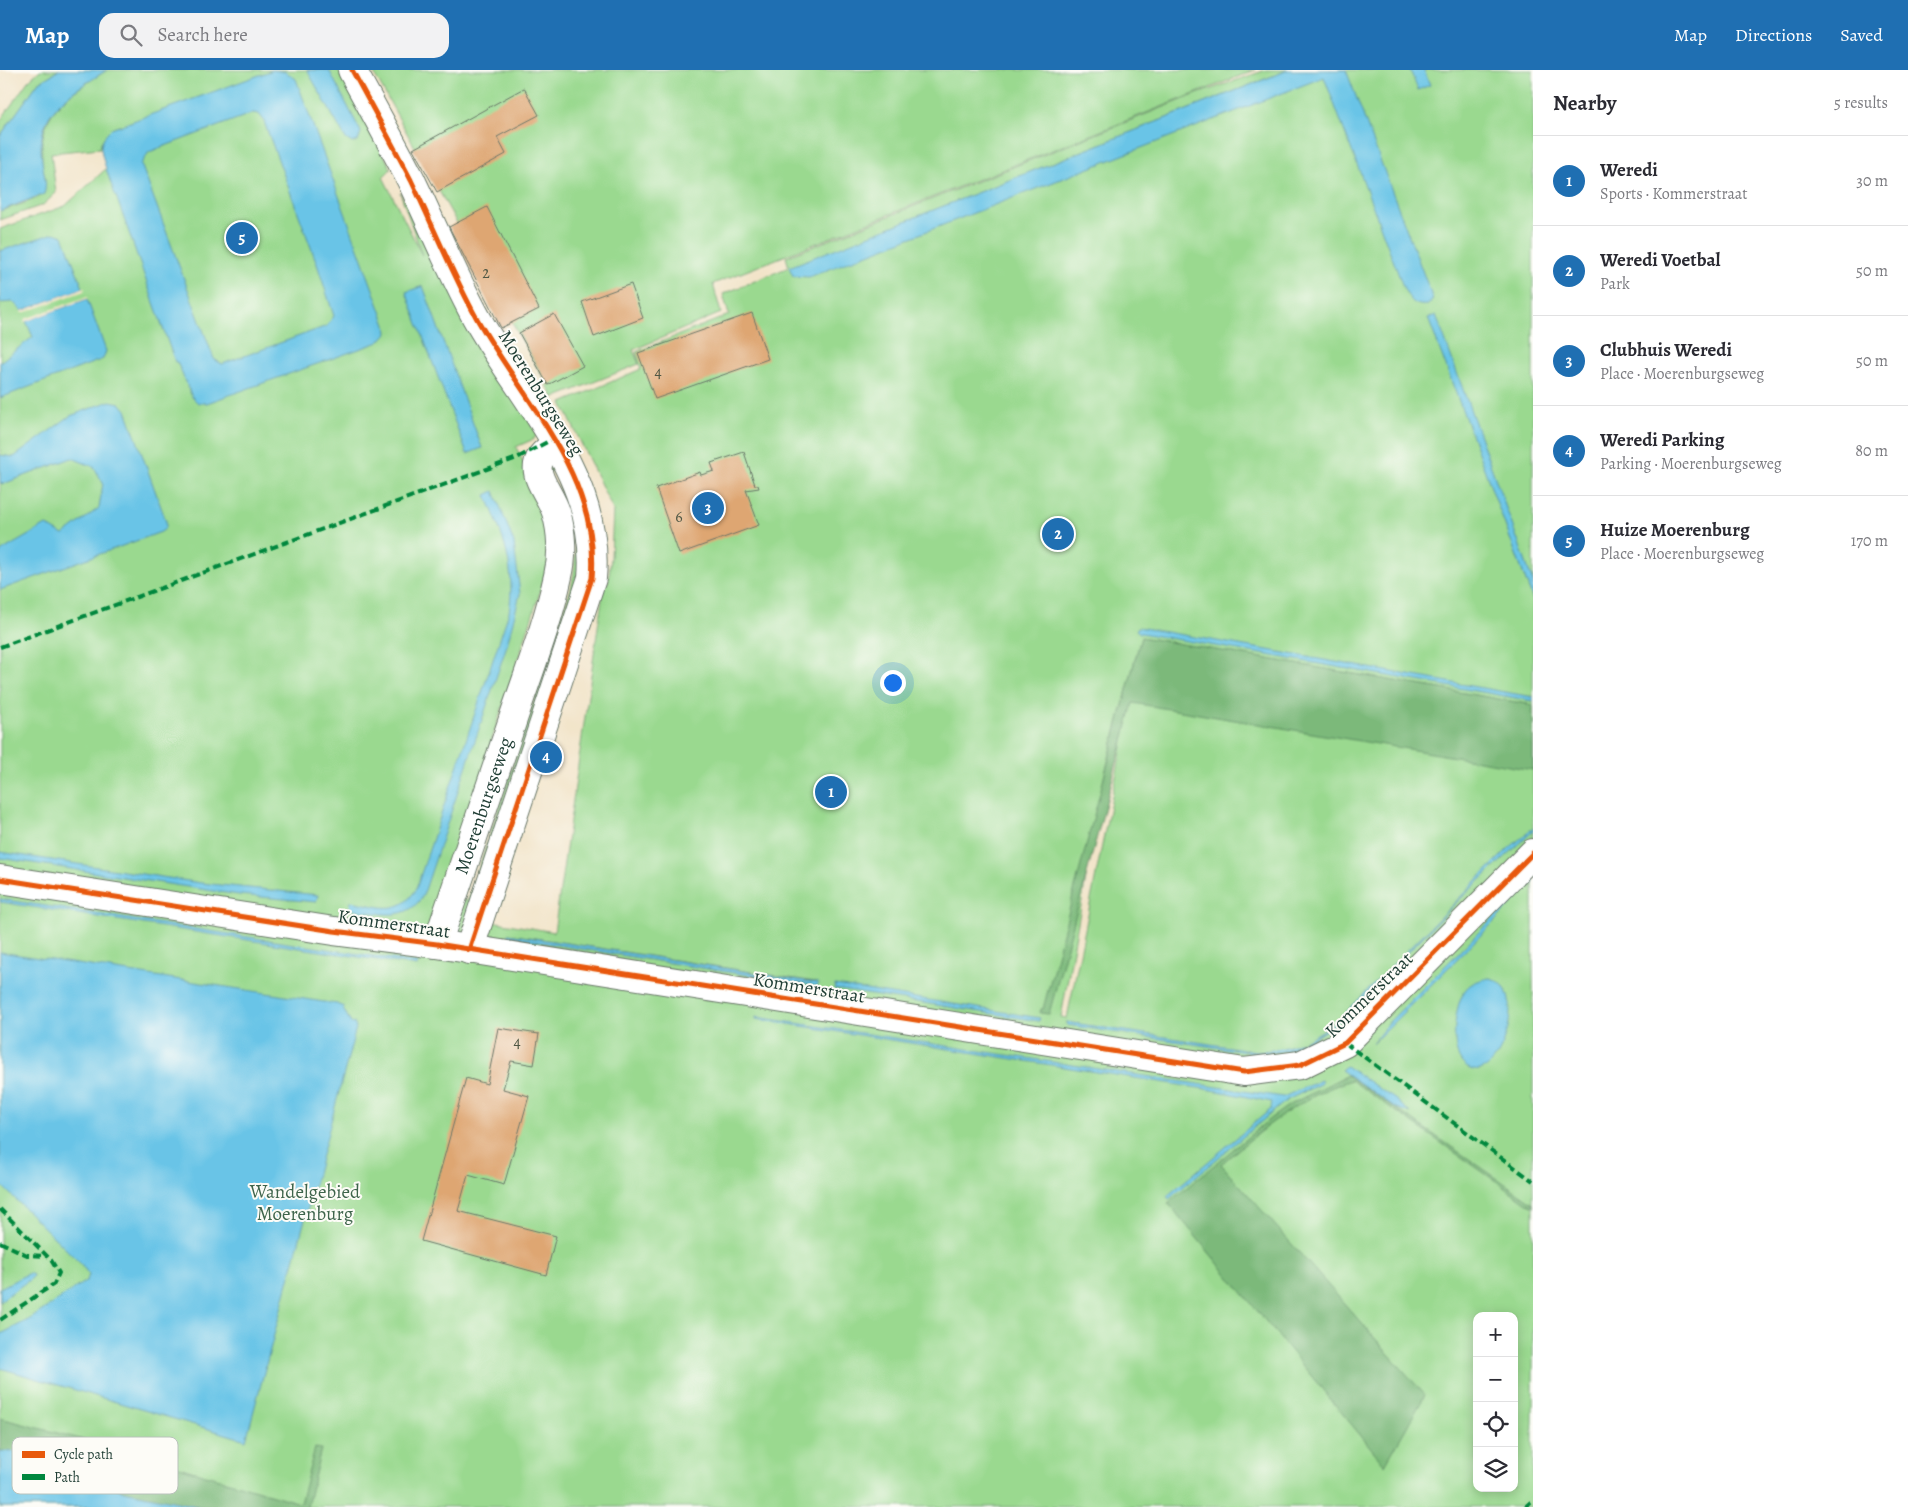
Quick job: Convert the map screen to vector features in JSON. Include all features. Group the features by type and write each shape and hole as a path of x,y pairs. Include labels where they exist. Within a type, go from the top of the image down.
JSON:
{"street":[{"name":"Moerenburgseweg","path":"352,70 409,178 477,317 524,389 576,480 590,525 594,554 592,578 469,950"},
{"name":"Moerenburgseweg","path":"436,944 540,639 559,574 561,540 556,511 539,479 538,471 543,455 556,445"},
{"name":"Kommerstraat","path":"0,879 334,931 436,944 1235,1071 1275,1070 1300,1065 1345,1044 1533,853"}],"green space":[{"path":"40,70 59,70 38,83 0,136 0,121 28,81"},
{"name":"Wandelgebied Moerenburg","path":"107,70 343,70 391,169 383,177 422,255 400,192 468,318 537,434 534,439 516,447 557,530 538,599 492,739 458,898 468,901 571,589 574,573 575,543 571,513 555,470 546,473 553,463 563,470 583,562 491,921 554,932 604,585 608,582 613,510 562,403 641,369 636,352 729,315 723,294 789,267 786,257 1197,94 1266,70 1288,70 886,229 1331,70 1425,306 1340,70 1533,70 1533,582 1433,317 1429,318 1533,600 1533,697 1354,669 1533,701 1533,705 1141,637 1105,773 1061,1017 1067,1018 1142,648 1533,707 1533,1507 0,1507 0,229 65,206 174,107 111,129 101,142 100,148 51,153 56,193 43,205 0,220 0,211 29,201 44,191 42,149 44,133 56,108 66,98","holes":["509,934 815,982 817,986 507,937"]},
{"path":"372,70 1255,70 713,284 721,313 633,350 639,364 554,398"},
{"path":"1141,637 1533,705 1533,770 1133,703 1049,1014 1040,1013 1041,1009 1043,1009"},
{"path":"1347,1075 1533,1203 1533,1207 1351,1080 1332,1087 1298,1105 1266,1127 1221,1164 1425,1395 1385,1465 1168,1203 1289,1105"},
{"path":"0,1418 73,1437 12,1437 12,1452 0,1451"},
{"path":"315,1448 321,1449 307,1507 202,1507 137,1494 178,1494 178,1467 300,1503"}],"water":[{"path":"59,70 107,70 69,95 50,116 44,128 41,143 45,182 44,194 0,211 0,136 38,83"},
{"path":"273,70 286,72 296,79 386,325 387,333 379,342 207,403 198,403 192,397 177,362 175,362 107,173 101,146 104,137 111,129","holes":["253,113 259,114 263,119 316,261 334,316 327,326 222,364 214,359 141,164 149,152"]},
{"path":"307,70 329,70 361,132 358,141 352,143 346,139"},
{"path":"1288,70 1346,70 1433,299 1428,305 1419,305 1413,302 1404,289 1324,77 809,277 793,276 789,267"},
{"path":"1410,70 1424,70 1430,85 1418,90"},
{"path":"54,233 63,236 83,288 22,311 13,302 0,303 0,251"},
{"path":"423,286 482,448 467,454 406,292"},
{"path":"87,299 106,351 103,359 0,398 0,362 33,337 26,321"},
{"path":"1436,315 1533,582 1533,600 1428,318"},
{"path":"110,401 120,403 126,410 166,521 166,528 161,532 0,590 0,553 46,525 63,535 99,508 103,483 94,467 72,458 3,484 0,483 0,455 14,457 70,416"},
{"path":"494,491 514,543 520,594 507,645 424,893 418,903 401,913 382,914 350,909 351,901 379,907 396,906 410,898 416,889 509,612 511,581 507,552 486,495"},
{"path":"1138,627 1533,697 1533,701 1140,633 1136,630"},
{"path":"1533,828 1533,831 1458,901 1342,1019 1307,1043 1286,1051 1260,1054 1067,1025 1067,1022 1256,1051 1280,1049 1302,1042 1322,1031 1341,1017 1508,849"},
{"path":"0,852 201,883 318,895 316,902 239,895 0,858"},
{"path":"1533,878 1533,883 1372,1044 1390,1021"},
{"path":"0,899 418,963 417,966 0,902"},
{"path":"508,934 818,983 817,986 507,937"},
{"path":"0,952 337,1004 345,1007 343,1009 352,1024 354,1023 356,1028 246,1440 0,1368 1,1334 30,1319 87,1280 89,1275 81,1264 0,1184"},
{"path":"1489,978 1502,984 1509,998 1510,1016 1506,1035 1499,1052 1489,1065 1477,1070 1464,1065 1459,1059 1455,1039 1456,1016 1466,989 1474,983"},
{"path":"835,985 1040,1018 1039,1021 834,989"},
{"path":"756,1017 1283,1097 1321,1080 1322,1083 1287,1100 1169,1199 1167,1196 1271,1109 1272,1102 1212,1090 756,1019"},
{"path":"1346,1066 1396,1100 1410,1113 1396,1108 1341,1070"},
{"path":"29,1273 33,1275 32,1278 0,1301 0,1288"},
{"path":"0,1451 12,1452 12,1494 139,1494 202,1507 0,1507"}],"pier":[{"path":"85,287 84,291 23,313 20,312"},
{"path":"86,297 89,298 24,322 25,319"}],"building":[{"path":"524,88 539,115 497,137 506,154 437,192 413,149"},
{"path":"487,207 539,309 501,328 449,227"},
{"path":"631,284 643,318 594,337 582,302"},
{"path":"752,313 768,359 655,399 638,353"},
{"path":"554,314 583,366 548,385 519,333"},
{"path":"744,452 755,485 758,485 759,488 746,490 759,525 679,554 656,488 700,472 701,475 714,471 711,463"},
{"path":"498,1028 539,1034 534,1065 511,1061 503,1089 529,1096 504,1185 468,1175 458,1211 556,1236 546,1275 421,1241 466,1078 487,1084"}],"marked path":[{"path":"0,647 517,458 553,439"},
{"path":"1345,1043 1533,1181"},
{"path":"0,1209 51,1260 59,1273 54,1284 0,1320"},
{"path":"0,1242 27,1255 47,1256"},
{"path":"1525,1507 1533,1500"}],"cycle path":[{"path":"352,70 411,180 476,317 555,440 571,472 584,506 591,541 592,578 469,950"},
{"path":"0,879 334,931 437,944 1244,1072 1300,1065 1345,1043 1533,853"}],"place":[{"name":"Huize Moerenburg","path":"242,238"},
{"name":"Clubhuis Weredi","path":"708,508"},
{"name":"Weredi Voetbal","path":"1058,534"},
{"name":"Weredi Parking","path":"546,757"},
{"name":"Weredi","path":"831,792"}]}
